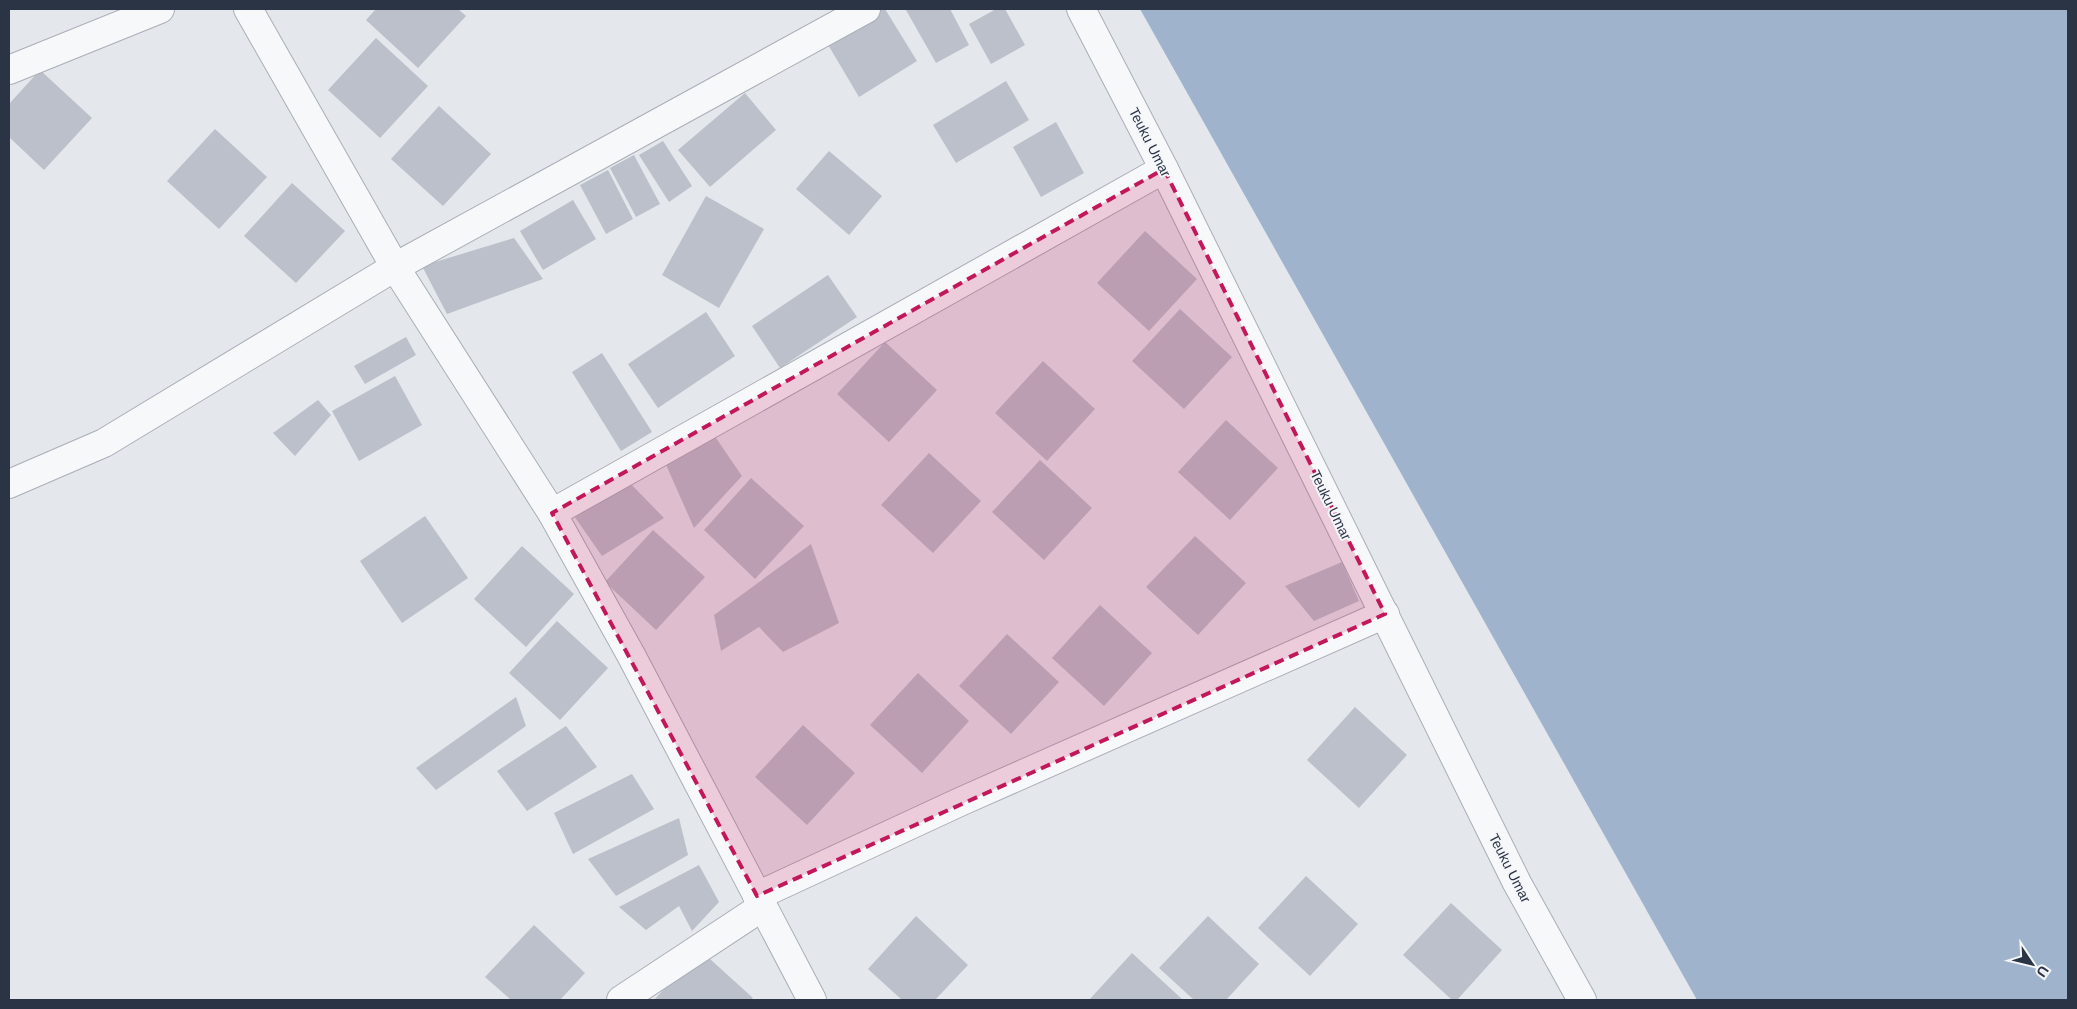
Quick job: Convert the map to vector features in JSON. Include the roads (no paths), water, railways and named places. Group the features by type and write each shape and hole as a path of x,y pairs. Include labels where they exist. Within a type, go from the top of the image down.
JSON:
{"street":[{"path":"9,70 160,9"},
{"path":"248,9 395,267 552,513 631,655 812,1000"},
{"path":"9,484 104,443 395,267 866,9"},
{"name":"Teuku Umar","path":"1081,9 1164,169 1517,883 1582,1000"},
{"path":"552,513 1164,169"},
{"path":"621,1000 760,901 970,798 1385,614"}],"water":[{"path":"1140,9 2068,9 2068,1000 1697,1000"}]}
